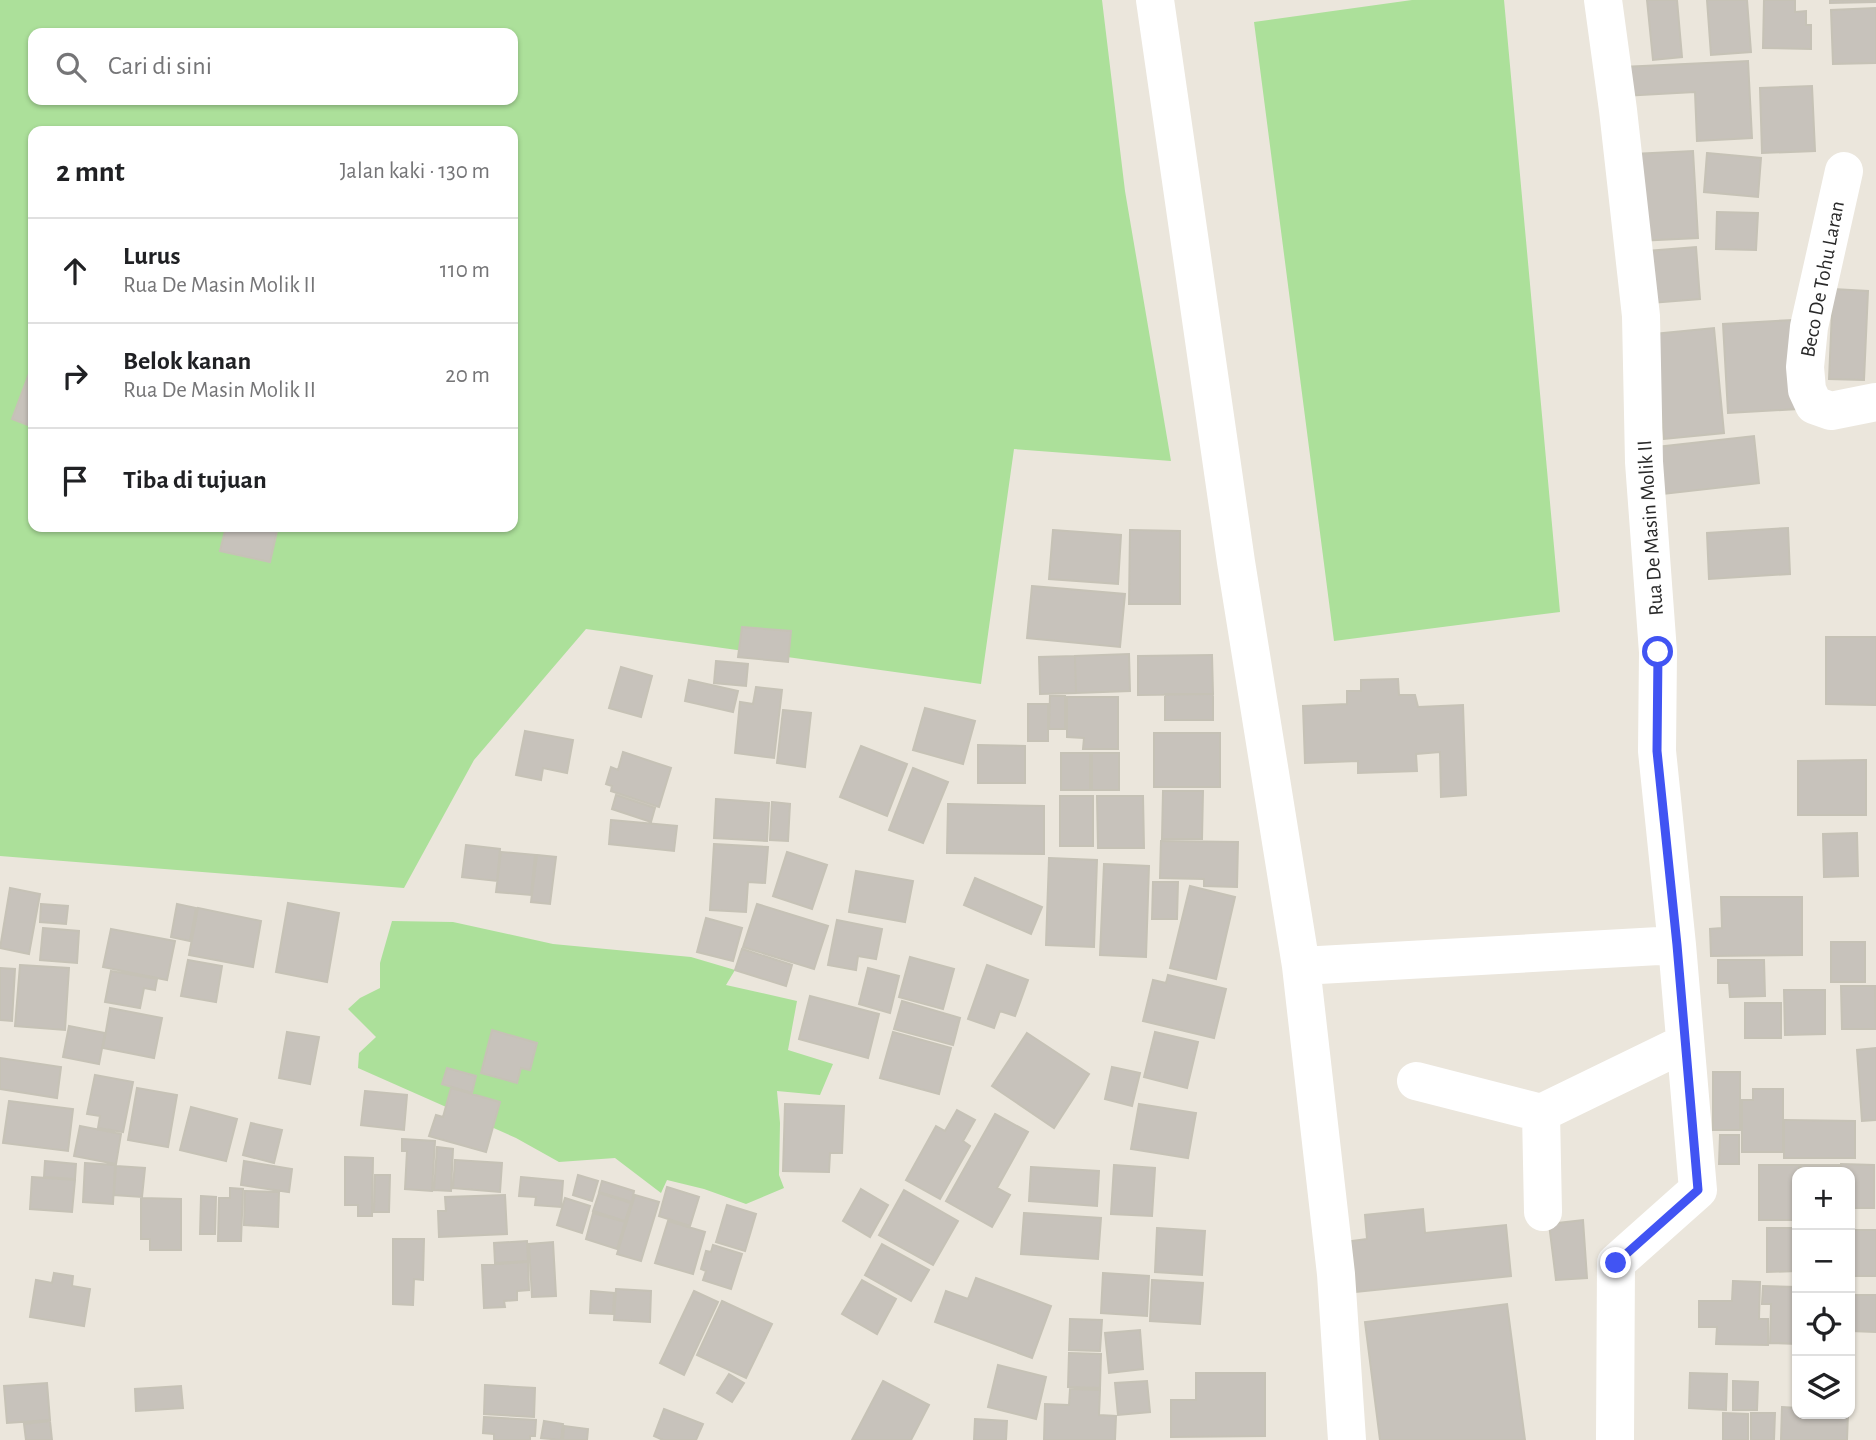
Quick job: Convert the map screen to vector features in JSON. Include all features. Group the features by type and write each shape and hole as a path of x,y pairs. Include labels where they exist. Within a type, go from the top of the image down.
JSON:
{"street":[{"path":"1155,0 1234,548 1301,966 1336,1275 1347,1440"},
{"name":"Rua De Masin Molik II","path":"1603,0 1641,316 1644,462 1658,652 1657,751 1698,1190 1616,1263 1615,1440"},
{"name":"Beco De Tohu Laran","path":"1844,171 1809,327 1805,367 1807,390 1814,405 1831,411 1876,402"},
{"path":"1301,966 1677,945"},
{"path":"1416,1081 1541,1113 1685,1043"},
{"path":"1541,1113 1543,1212"}],"green space":[{"path":"0,0 1102,0 1125,191 1171,461 1014,449 981,684 586,629 474,760 404,888 0,856"},
{"path":"1412,0 1504,0 1560,612 1334,641 1254,22"},
{"path":"392,921 453,922 553,944 691,957 735,970 726,985 797,1001 788,1050 833,1064 820,1095 777,1091 780,1123 779,1175 784,1188 746,1204 704,1189 667,1180 661,1193 615,1158 559,1162 516,1138 358,1068 359,1053 376,1037 348,1009 360,998 380,988 380,963"}],"building":[{"path":"1647,0 1677,0 1682,57 1653,60"},
{"path":"1707,0 1747,0 1751,52 1711,55"},
{"path":"1764,0 1795,0 1795,12 1806,11 1806,25 1811,25 1811,49 1763,48"},
{"path":"1830,0 1876,0 1876,2 1830,3"},
{"path":"1876,8 1876,63 1833,64 1831,10"},
{"path":"1748,61 1752,138 1697,141 1695,92 1623,96 1622,67"},
{"path":"1812,86 1815,151 1762,153 1760,88"},
{"path":"1693,151 1698,238 1638,241 1633,154"},
{"path":"1707,153 1761,158 1758,197 1704,192"},
{"path":"1717,212 1758,213 1756,250 1716,249"},
{"path":"1696,247 1700,299 1651,303 1647,251"},
{"path":"1833,289 1868,291 1864,380 1829,379"},
{"path":"1793,320 1798,409 1728,413 1723,324"},
{"path":"1714,328 1724,433 1664,439 1654,334"},
{"path":"28,376 28,425 12,419"},
{"path":"1754,436 1759,483 1663,494 1657,447"},
{"path":"1788,528 1790,574 1709,579 1707,533"},
{"path":"1053,530 1121,535 1118,584 1049,579"},
{"path":"1130,530 1180,531 1180,604 1129,604"},
{"path":"225,532 277,532 270,562 220,551"},
{"path":"1032,586 1125,594 1120,647 1027,638"},
{"path":"742,627 791,631 788,662 738,657"},
{"path":"1826,637 1876,637 1876,705 1826,704"},
{"path":"1129,654 1130,691 1076,693 1075,656"},
{"path":"1212,655 1213,694 1138,695 1138,656"},
{"path":"1075,656 1076,693 1040,694 1039,657"},
{"path":"716,661 748,664 746,686 714,683"},
{"path":"621,667 652,676 641,717 609,708"},
{"path":"1398,679 1399,695 1415,695 1418,707 1463,705 1466,795 1441,797 1440,752 1416,754 1417,771 1358,773 1358,761 1305,763 1303,706 1347,704 1347,691 1361,691 1361,680"},
{"path":"689,680 738,691 733,712 685,701"},
{"path":"756,687 782,690 774,758 735,753 740,702 753,704"},
{"path":"1165,694 1213,694 1213,720 1165,720"},
{"path":"1050,696 1065,696 1065,729 1049,729"},
{"path":"1067,697 1118,697 1118,749 1083,749 1084,738 1067,737"},
{"path":"1028,704 1048,704 1048,741 1028,741"},
{"path":"925,708 975,721 963,764 913,750"},
{"path":"783,710 811,713 805,767 777,763"},
{"path":"525,731 573,740 567,773 543,768 541,780 516,775"},
{"path":"1154,733 1220,733 1220,787 1154,787"},
{"path":"978,745 1025,746 1025,783 978,783"},
{"path":"861,746 907,764 887,816 840,797"},
{"path":"623,752 671,768 659,807 611,791 612,786 606,784 611,767 618,770"},
{"path":"1061,753 1090,753 1090,790 1061,790"},
{"path":"1092,753 1119,753 1119,790 1092,790"},
{"path":"1866,760 1866,815 1798,815 1798,761"},
{"path":"913,768 948,782 923,843 889,830"},
{"path":"1163,791 1203,791 1202,839 1162,839"},
{"path":"616,795 655,808 651,822 612,809"},
{"path":"1060,796 1093,796 1093,846 1060,846"},
{"path":"1097,796 1143,796 1144,848 1098,848"},
{"path":"716,799 769,803 767,841 714,838"},
{"path":"772,802 790,804 788,841 770,840"},
{"path":"948,804 1044,806 1044,854 947,853"},
{"path":"611,820 677,826 674,851 609,844"},
{"path":"1857,833 1858,876 1824,877 1823,834"},
{"path":"1161,841 1238,842 1237,887 1204,886 1204,879 1160,878"},
{"path":"714,844 768,847 765,883 748,882 746,912 710,910"},
{"path":"466,845 500,849 497,881 462,877"},
{"path":"501,852 535,855 531,895 496,892"},
{"path":"787,852 827,865 812,909 773,896"},
{"path":"537,855 556,857 550,904 531,902"},
{"path":"1049,858 1097,860 1094,947 1046,945"},
{"path":"1104,864 1149,866 1146,957 1100,955"},
{"path":"856,871 913,881 905,922 849,912"},
{"path":"975,878 1042,907 1031,934 964,905"},
{"path":"1153,882 1178,882 1177,919 1152,919"},
{"path":"1190,886 1235,897 1216,979 1170,968"},
{"path":"10,888 40,894 29,954 0,948"},
{"path":"1721,897 1802,897 1802,955 1711,956 1710,929 1722,928"},
{"path":"288,903 339,913 327,982 276,972"},
{"path":"41,904 68,906 66,924 40,922"},
{"path":"177,904 196,908 190,941 171,937"},
{"path":"757,904 828,926 814,969 743,947"},
{"path":"198,908 261,921 253,967 189,955"},
{"path":"706,918 742,928 733,961 697,952"},
{"path":"837,920 882,929 876,959 858,956 856,970 828,965"},
{"path":"43,928 79,931 77,963 40,960"},
{"path":"111,929 175,941 167,980 103,967"},
{"path":"1831,942 1865,942 1865,982 1831,982"},
{"path":"742,949 792,965 786,986 735,970"},
{"path":"910,957 954,969 943,1009 899,997"},
{"path":"188,960 222,966 216,1002 181,996"},
{"path":"1718,960 1764,960 1765,996 1730,997 1729,983 1718,983"},
{"path":"20,965 69,968 65,1030 15,1026"},
{"path":"987,965 1028,980 1015,1016 1000,1011 994,1028 968,1019"},
{"path":"0,968 15,969 12,1021 0,1020"},
{"path":"868,968 899,976 890,1013 859,1004"},
{"path":"111,971 157,979 155,990 144,988 140,1008 105,1002"},
{"path":"1168,975 1226,989 1214,1038 1143,1021 1153,980 1166,983"},
{"path":"1841,986 1875,986 1876,1029 1842,1029"},
{"path":"1784,990 1825,990 1825,1034 1785,1035"},
{"path":"810,996 879,1014 868,1058 799,1039"},
{"path":"902,1001 960,1018 953,1045 894,1029"},
{"path":"1745,1003 1781,1003 1781,1038 1745,1038"},
{"path":"110,1008 162,1018 154,1058 103,1048"},
{"path":"69,1026 105,1033 99,1064 63,1057"},
{"path":"492,1030 537,1043 530,1070 521,1068 517,1083 481,1073"},
{"path":"287,1032 319,1037 310,1084 279,1078"},
{"path":"893,1032 951,1048 939,1094 880,1078"},
{"path":"1155,1032 1198,1042 1187,1088 1144,1077"},
{"path":"1027,1033 1089,1074 1054,1128 992,1086"},
{"path":"1876,1048 1876,1120 1862,1121 1857,1050"},
{"path":"0,1058 61,1067 57,1098 0,1089"},
{"path":"1112,1067 1140,1073 1132,1106 1105,1099"},
{"path":"447,1068 476,1076 472,1093 442,1084"},
{"path":"1713,1072 1740,1072 1740,1130 1713,1130"},
{"path":"95,1075 133,1082 123,1132 98,1128 100,1116 87,1114"},
{"path":"137,1088 177,1095 168,1147 128,1140"},
{"path":"451,1088 500,1102 486,1152 429,1136 436,1115 443,1117"},
{"path":"1753,1089 1783,1089 1783,1152 1742,1152 1742,1100 1753,1100"},
{"path":"365,1091 407,1095 404,1130 361,1125"},
{"path":"9,1101 73,1109 68,1151 3,1143"},
{"path":"785,1104 844,1106 842,1153 830,1153 829,1172 783,1171"},
{"path":"1139,1104 1196,1113 1188,1158 1131,1149"},
{"path":"191,1107 237,1119 226,1161 180,1150"},
{"path":"957,1110 975,1120 963,1141 970,1146 940,1199 906,1180 936,1126 945,1131"},
{"path":"995,1114 1028,1132 997,1188 1010,1195 992,1227 946,1201"},
{"path":"1784,1120 1855,1121 1855,1158 1784,1158"},
{"path":"251,1123 282,1130 274,1163 243,1155"},
{"path":"80,1126 121,1134 116,1164 74,1156"},
{"path":"1720,1135 1739,1135 1739,1164 1719,1164"},
{"path":"402,1139 435,1141 432,1191 405,1189 407,1151 402,1151"},
{"path":"437,1147 453,1149 451,1191 434,1190"},
{"path":"345,1157 373,1158 372,1216 358,1216 358,1205 345,1205"},
{"path":"455,1160 502,1163 500,1192 453,1188"},
{"path":"45,1161 76,1164 75,1179 44,1177"},
{"path":"244,1161 292,1169 289,1192 241,1185"},
{"path":"85,1163 115,1165 113,1204 83,1202"},
{"path":"1841,1164 1874,1165 1874,1208 1855,1208 1855,1167 1841,1167"},
{"path":"1114,1165 1155,1168 1152,1216 1111,1214"},
{"path":"1759,1165 1799,1165 1792,1167 1792,1220 1759,1220"},
{"path":"1801,1165 1839,1165 1839,1167"},
{"path":"116,1166 145,1168 142,1197 114,1195"},
{"path":"1031,1167 1099,1171 1097,1206 1029,1201"},
{"path":"375,1175 390,1175 389,1212 374,1212"},
{"path":"578,1175 598,1181 592,1201 573,1195"},
{"path":"32,1177 75,1180 72,1212 30,1209"},
{"path":"521,1177 563,1181 561,1207 535,1205 536,1197 519,1196"},
{"path":"602,1181 634,1191 632,1202 599,1192"},
{"path":"667,1187 699,1197 690,1226 659,1216"},
{"path":"230,1188 243,1189 241,1241 218,1241 219,1198 230,1198"},
{"path":"861,1189 888,1205 870,1237 843,1221"},
{"path":"904,1190 958,1221 933,1265 879,1235"},
{"path":"245,1191 279,1192 278,1227 244,1225"},
{"path":"599,1193 631,1203 625,1221 593,1211"},
{"path":"505,1195 507,1234 439,1237 438,1211 446,1211 445,1197"},
{"path":"635,1195 659,1202 641,1261 617,1254"},
{"path":"201,1196 216,1197 215,1234 200,1234"},
{"path":"141,1198 181,1199 181,1250 150,1250 150,1239 141,1239"},
{"path":"565,1198 590,1206 582,1233 557,1225"},
{"path":"727,1205 756,1214 745,1251 716,1242"},
{"path":"1423,1209 1425,1233 1506,1225 1511,1276 1356,1292 1351,1241 1367,1239 1365,1215"},
{"path":"593,1213 625,1222 617,1249 586,1239"},
{"path":"1024,1213 1101,1218 1098,1259 1021,1254"},
{"path":"1583,1220 1587,1278 1556,1280 1549,1224"},
{"path":"668,1221 705,1232 693,1274 655,1263"},
{"path":"1157,1228 1205,1231 1202,1275 1155,1272"},
{"path":"1767,1228 1792,1228 1792,1271 1767,1272"},
{"path":"1855,1230 1876,1230 1876,1276 1855,1276"},
{"path":"393,1239 424,1239 423,1280 414,1279 413,1305 393,1304"},
{"path":"527,1241 528,1261 495,1263 494,1243"},
{"path":"553,1242 556,1296 532,1297 529,1244"},
{"path":"882,1244 929,1270 911,1301 865,1275"},
{"path":"713,1245 742,1254 731,1289 703,1280 706,1271 701,1269 706,1251 711,1252"},
{"path":"528,1262 529,1290 517,1291 517,1300 504,1301 505,1307 484,1308 482,1265"},
{"path":"54,1273 73,1276 72,1286 90,1289 84,1326 30,1317 36,1280 52,1283"},
{"path":"1103,1273 1149,1276 1147,1316 1101,1313"},
{"path":"976,1278 1051,1306 1032,1358 935,1322 946,1291 968,1299"},
{"path":"862,1280 896,1299 877,1334 842,1314"},
{"path":"1152,1280 1203,1283 1200,1324 1150,1321"},
{"path":"1733,1281 1760,1282 1759,1319 1768,1319 1768,1345 1716,1344 1717,1327 1699,1327 1699,1301 1732,1301"},
{"path":"1763,1286 1792,1287 1792,1344 1770,1343 1771,1304 1762,1304"},
{"path":"616,1289 651,1291 650,1322 614,1320"},
{"path":"591,1291 614,1293 613,1314 590,1313"},
{"path":"694,1291 718,1302 684,1375 660,1363"},
{"path":"1855,1295 1876,1295 1876,1332 1855,1331"},
{"path":"722,1301 772,1324 746,1378 697,1355"},
{"path":"1507,1304 1525,1440 1380,1440 1365,1322"},
{"path":"1070,1319 1102,1320 1100,1351 1069,1350"},
{"path":"1140,1330 1143,1369 1109,1373 1105,1333"},
{"path":"1069,1353 1101,1354 1100,1388 1068,1387"},
{"path":"998,1365 1046,1377 1036,1419 988,1407"},
{"path":"1196,1373 1265,1373 1265,1436 1171,1437 1171,1400 1196,1400"},
{"path":"1690,1373 1727,1374 1726,1410 1689,1408"},
{"path":"729,1374 744,1383 732,1402 717,1393"},
{"path":"883,1381 929,1405 911,1440 852,1440"},
{"path":"1147,1381 1150,1412 1118,1415 1115,1383"},
{"path":"1733,1381 1758,1382 1757,1410 1733,1410"},
{"path":"47,1383 50,1420 7,1423 4,1386"},
{"path":"485,1385 535,1388 534,1417 484,1414"},
{"path":"181,1386 183,1408 136,1411 135,1389"},
{"path":"1070,1389 1100,1390 1099,1415 1116,1416 1115,1440 1044,1440 1045,1404 1069,1405"},
{"path":"1782,1407 1792,1408 1792,1419 1848,1419 1847,1440 1781,1440"},
{"path":"664,1409 703,1424 696,1440 663,1440 654,1436"},
{"path":"1723,1413 1748,1414 1748,1440 1723,1440"},
{"path":"1751,1413 1775,1413 1774,1440 1751,1440"},
{"path":"484,1417 536,1420 535,1436 530,1436 530,1440 494,1440 494,1434 483,1433"},
{"path":"975,1419 1007,1421 1006,1440 974,1440"},
{"path":"50,1421 52,1440 26,1440 24,1424"},
{"path":"544,1421 563,1424 561,1440 541,1438"},
{"path":"564,1426 588,1429 587,1440 563,1440"}],"route":[{"path":"1616,1263 1698,1190 1657,751 1658,652"}]}
